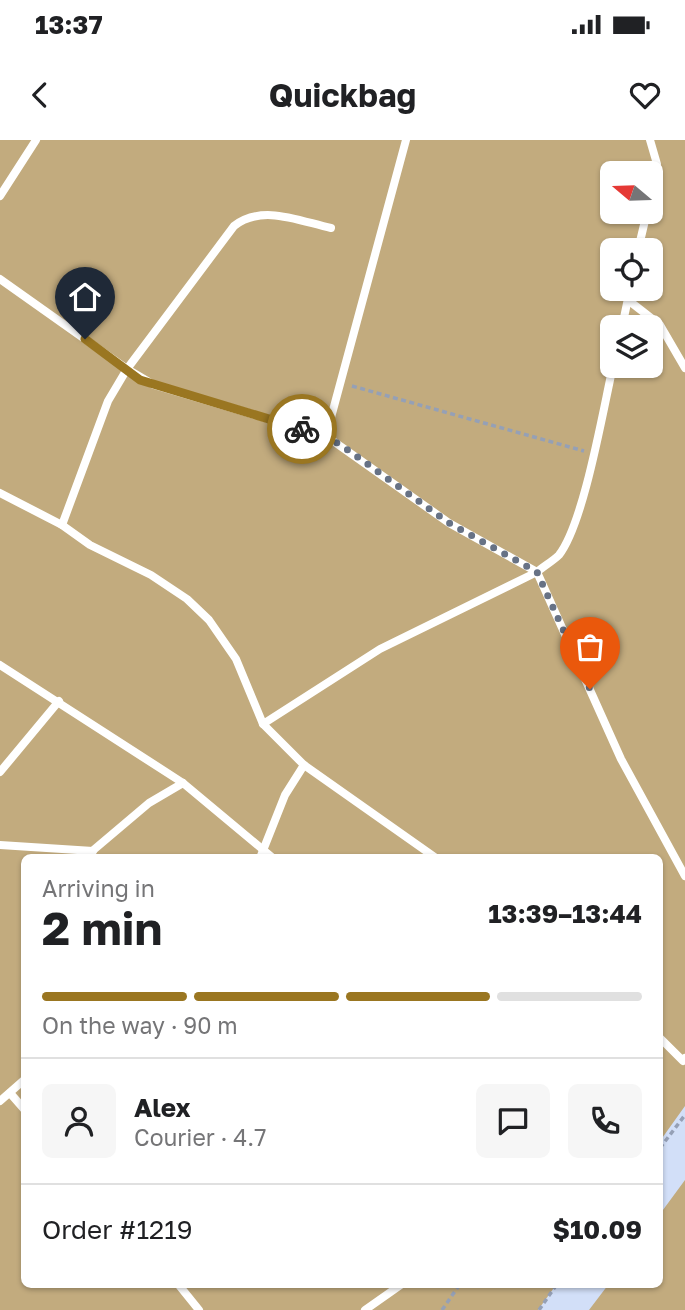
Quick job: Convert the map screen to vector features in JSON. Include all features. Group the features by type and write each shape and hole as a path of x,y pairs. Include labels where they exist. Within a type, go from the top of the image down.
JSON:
{"lane":[{"path":"0,196 36,140"},
{"path":"326,436 405,140"},
{"path":"650,140 655,161"},
{"path":"62,525 108,401 127,369 234,226 246,216 273,215 331,228"},
{"path":"0,279 127,369 154,385 326,436 449,523 537,572 621,759 685,876"},
{"path":"629,301 660,325 685,368"},
{"path":"263,724 380,649 537,572 558,555 572,531 610,378"},
{"path":"0,493 62,525 90,545 151,575 187,599 209,620 236,659 263,724 304,765 430,854"},
{"path":"0,664 183,783 262,854 285,794 304,765"},
{"path":"0,772 59,701"},
{"path":"88,854 149,803 183,783"},
{"path":"0,845 93,850"},
{"path":"663,1041 683,1061 685,1058"},
{"path":"0,1101 21,1083"},
{"path":"10,1093 21,1106"},
{"path":"180,1288 199,1310"},
{"path":"365,1310 395,1288"}],"path":[{"path":"340,383 593,453"},
{"path":"663,1144 685,1115"},
{"path":"442,1310 457,1288"},
{"path":"539,1310 554,1288"}],"shaded area":[{"path":"0,140 685,140 685,1106 663,1137 663,854 21,854 21,1288 554,1288 538,1310 0,1310"},
{"path":"685,1180 685,1310 589,1310 606,1288 663,1288 663,1210"}],"way so far":[{"path":"302,429 326,436 449,523 537,572 590,689"}],"route":[{"path":"85,339 140,380 302,429"}]}
